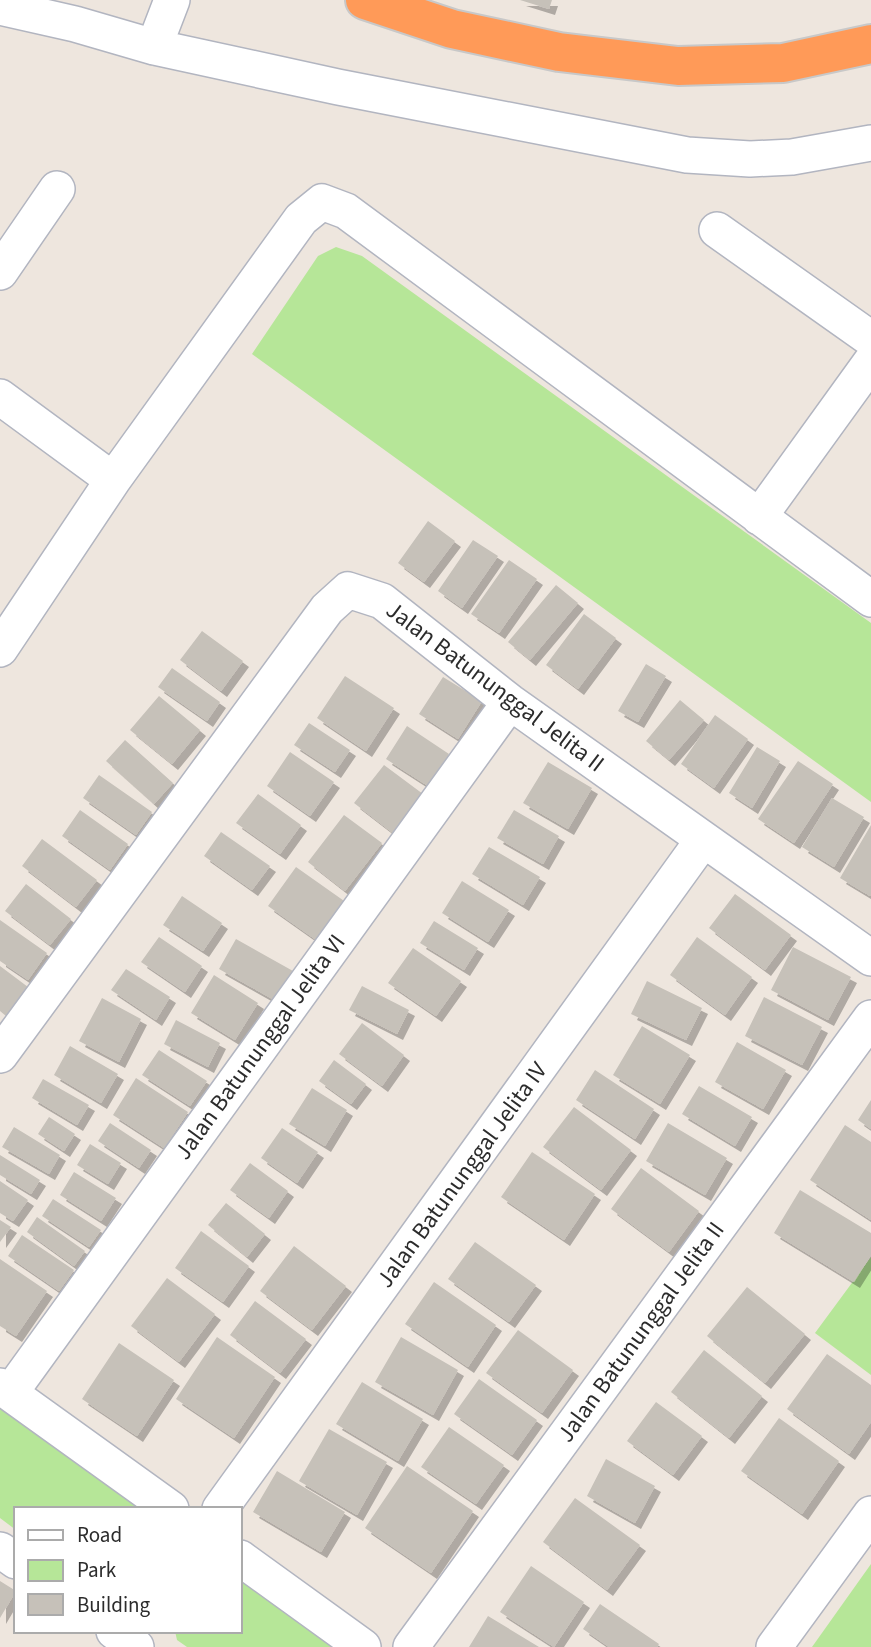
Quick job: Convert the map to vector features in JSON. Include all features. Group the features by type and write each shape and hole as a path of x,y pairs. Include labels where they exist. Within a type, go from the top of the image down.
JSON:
{"highway":[{"path":"365,0 452,29 558,52 678,66 783,63 871,44"}],"street":[{"path":"154,47 173,0"},
{"path":"0,7 75,24 154,47 338,87 687,155 750,159 792,157 871,143"},
{"path":"0,272 57,189"},
{"path":"0,649 113,480 301,219 322,202 346,211 871,599"},
{"path":"717,230 871,338"},
{"path":"759,517 871,362"},
{"path":"0,397 113,480"},
{"name":"Jalan Batununggal Jelita II","path":"0,1055 327,609 348,590 382,601 510,702 871,958"},
{"name":"Jalan Batununggal Jelita VI","path":"5,1390 510,702"},
{"name":"Jalan Batununggal Jelita IV","path":"221,1507 704,841"},
{"name":"Jalan Batununggal Jelita II","path":"411,1647 871,1018"},
{"path":"5,1390 168,1507"},
{"path":"774,1647 871,1514"},
{"path":"242,1559 363,1647"}],"green space":[{"path":"336,247 362,256 871,623 871,802 252,354 318,256"},
{"path":"871,1257 871,1375 815,1333"},
{"path":"0,1406 137,1507 14,1507 14,1528 0,1518"},
{"path":"871,1564 871,1647 812,1647"},
{"path":"242,1578 335,1647 187,1647 177,1640 175,1633 242,1633"}],"building":[{"path":"520,0 552,0 549,9"},
{"path":"428,521 455,541 424,582 398,563"},
{"path":"473,540 498,556 462,608 438,591"},
{"path":"509,560 537,579 499,633 471,614"},
{"path":"556,585 578,603 530,660 508,642"},
{"path":"584,614 616,638 578,689 546,665"},
{"path":"202,631 243,661 221,691 180,660"},
{"path":"646,664 666,676 638,722 618,711"},
{"path":"172,668 220,702 207,721 158,687"},
{"path":"345,676 394,708 366,751 317,718"},
{"path":"443,677 482,701 458,739 419,714"},
{"path":"159,696 200,730 172,764 130,730"},
{"path":"680,700 704,720 669,760 646,741"},
{"path":"715,715 748,739 714,788 681,764"},
{"path":"309,723 350,750 335,772 294,745"},
{"path":"407,726 449,754 428,786 386,759"},
{"path":"125,740 173,783 154,804 106,761"},
{"path":"757,747 780,761 752,808 729,793"},
{"path":"290,752 334,782 310,816 267,786"},
{"path":"798,761 833,784 794,843 758,819"},
{"path":"548,762 592,788 568,829 523,803"},
{"path":"384,765 423,794 393,833 354,803"},
{"path":"99,775 152,812 136,835 83,798"},
{"path":"258,794 301,825 280,854 236,823"},
{"path":"832,798 864,817 834,867 802,847"},
{"path":"80,810 128,844 110,870 62,836"},
{"path":"514,810 559,836 543,864 497,838"},
{"path":"344,815 382,843 345,891 308,862"},
{"path":"871,825 871,894 870,896 840,878"},
{"path":"221,832 270,866 252,890 204,856"},
{"path":"42,839 97,880 76,907 22,866"},
{"path":"489,847 540,877 523,905 472,874"},
{"path":"296,867 347,903 319,942 268,906"},
{"path":"462,881 509,910 488,942 442,913"},
{"path":"26,884 71,919 50,945 5,911"},
{"path":"735,894 791,935 765,970 709,928"},
{"path":"182,896 222,923 203,951 163,925"},
{"path":"0,920 47,953 28,980 0,961"},
{"path":"434,921 478,948 464,970 420,943"},
{"path":"159,937 202,966 185,992 141,962"},
{"path":"697,937 752,977 725,1015 670,975"},
{"path":"236,939 293,971 276,1001 219,969"},
{"path":"793,947 851,977 828,1020 771,990"},
{"path":"413,948 461,981 436,1016 388,983"},
{"path":"0,966 28,987 6,1016 0,1011"},
{"path":"126,969 170,997 156,1020 111,990"},
{"path":"214,975 258,1003 235,1040 191,1013"},
{"path":"647,981 702,1008 686,1040 631,1014"},
{"path":"362,986 409,1010 397,1034 349,1010"},
{"path":"764,997 822,1027 802,1065 745,1036"},
{"path":"102,998 141,1019 119,1062 79,1041"},
{"path":"176,1020 220,1043 208,1067 164,1044"},
{"path":"362,1023 404,1055 382,1086 339,1054"},
{"path":"642,1026 690,1055 660,1104 613,1075"},
{"path":"737,1042 786,1070 763,1109 715,1082"},
{"path":"70,1046 118,1074 101,1103 54,1075"},
{"path":"159,1050 207,1081 190,1106 142,1075"},
{"path":"334,1060 366,1084 351,1104 319,1081"},
{"path":"595,1070 654,1109 635,1139 576,1100"},
{"path":"136,1078 188,1112 164,1148 113,1115"},
{"path":"43,1079 89,1105 77,1125 32,1098"},
{"path":"699,1086 752,1117 735,1146 682,1114"},
{"path":"312,1088 347,1110 325,1146 289,1124"},
{"path":"871,1100 871,1129 858,1120"},
{"path":"574,1107 631,1150 601,1190 543,1147"},
{"path":"49,1117 75,1134 64,1151 38,1134"},
{"path":"110,1123 151,1150 139,1168 98,1141"},
{"path":"668,1123 727,1158 705,1195 646,1161"},
{"path":"845,1125 871,1142 871,1220 810,1180"},
{"path":"14,1127 60,1155 49,1174 2,1147"},
{"path":"282,1128 318,1152 297,1183 261,1158"},
{"path":"90,1144 121,1163 108,1184 77,1165"},
{"path":"532,1152 595,1194 564,1240 501,1197"},
{"path":"0,1155 40,1180 31,1194 0,1175"},
{"path":"250,1163 288,1191 269,1218 230,1190"},
{"path":"641,1168 699,1211 669,1252 611,1209"},
{"path":"74,1172 116,1198 101,1221 60,1195"},
{"path":"0,1181 28,1200 13,1221 0,1213"},
{"path":"800,1190 871,1233 871,1255 854,1282 774,1233"},
{"path":"53,1199 101,1230 89,1247 42,1216"},
{"path":"226,1203 265,1234 247,1257 208,1225"},
{"path":"37,1217 85,1251 74,1266 27,1232"},
{"path":"0,1220 11,1227 0,1242"},
{"path":"201,1231 249,1266 223,1302 175,1268"},
{"path":"22,1235 74,1270 59,1291 8,1256"},
{"path":"475,1242 536,1285 509,1322 448,1279"},
{"path":"294,1246 346,1286 312,1330 260,1291"},
{"path":"0,1259 47,1291 16,1336 0,1326"},
{"path":"167,1278 215,1314 179,1362 131,1326"},
{"path":"434,1282 496,1325 468,1367 405,1324"},
{"path":"747,1287 805,1334 765,1383 707,1336"},
{"path":"255,1301 306,1339 280,1373 230,1335"},
{"path":"518,1330 573,1370 542,1413 486,1373"},
{"path":"217,1337 275,1377 234,1438 176,1399"},
{"path":"401,1337 458,1370 433,1415 375,1382"},
{"path":"119,1343 174,1380 137,1436 82,1399"},
{"path":"704,1350 762,1396 729,1438 671,1392"},
{"path":"827,1354 871,1385 871,1422 849,1454 787,1409"},
{"path":"479,1379 537,1420 512,1455 454,1414"},
{"path":"362,1382 423,1419 398,1461 336,1424"},
{"path":"656,1402 702,1436 673,1475 627,1441"},
{"path":"779,1418 839,1461 802,1514 741,1471"},
{"path":"449,1427 504,1465 476,1504 421,1467"},
{"path":"329,1429 387,1462 357,1515 299,1481"},
{"path":"606,1459 655,1486 635,1523 587,1496"},
{"path":"407,1466 473,1511 431,1573 365,1528"},
{"path":"277,1471 345,1512 321,1552 253,1512"},
{"path":"575,1498 640,1545 607,1590 543,1542"},
{"path":"531,1566 584,1602 554,1647 500,1612"},
{"path":"0,1581 14,1590 14,1594 0,1618"},
{"path":"600,1604 659,1644 657,1647 609,1647 583,1629"},
{"path":"488,1616 539,1647 469,1647"}]}
